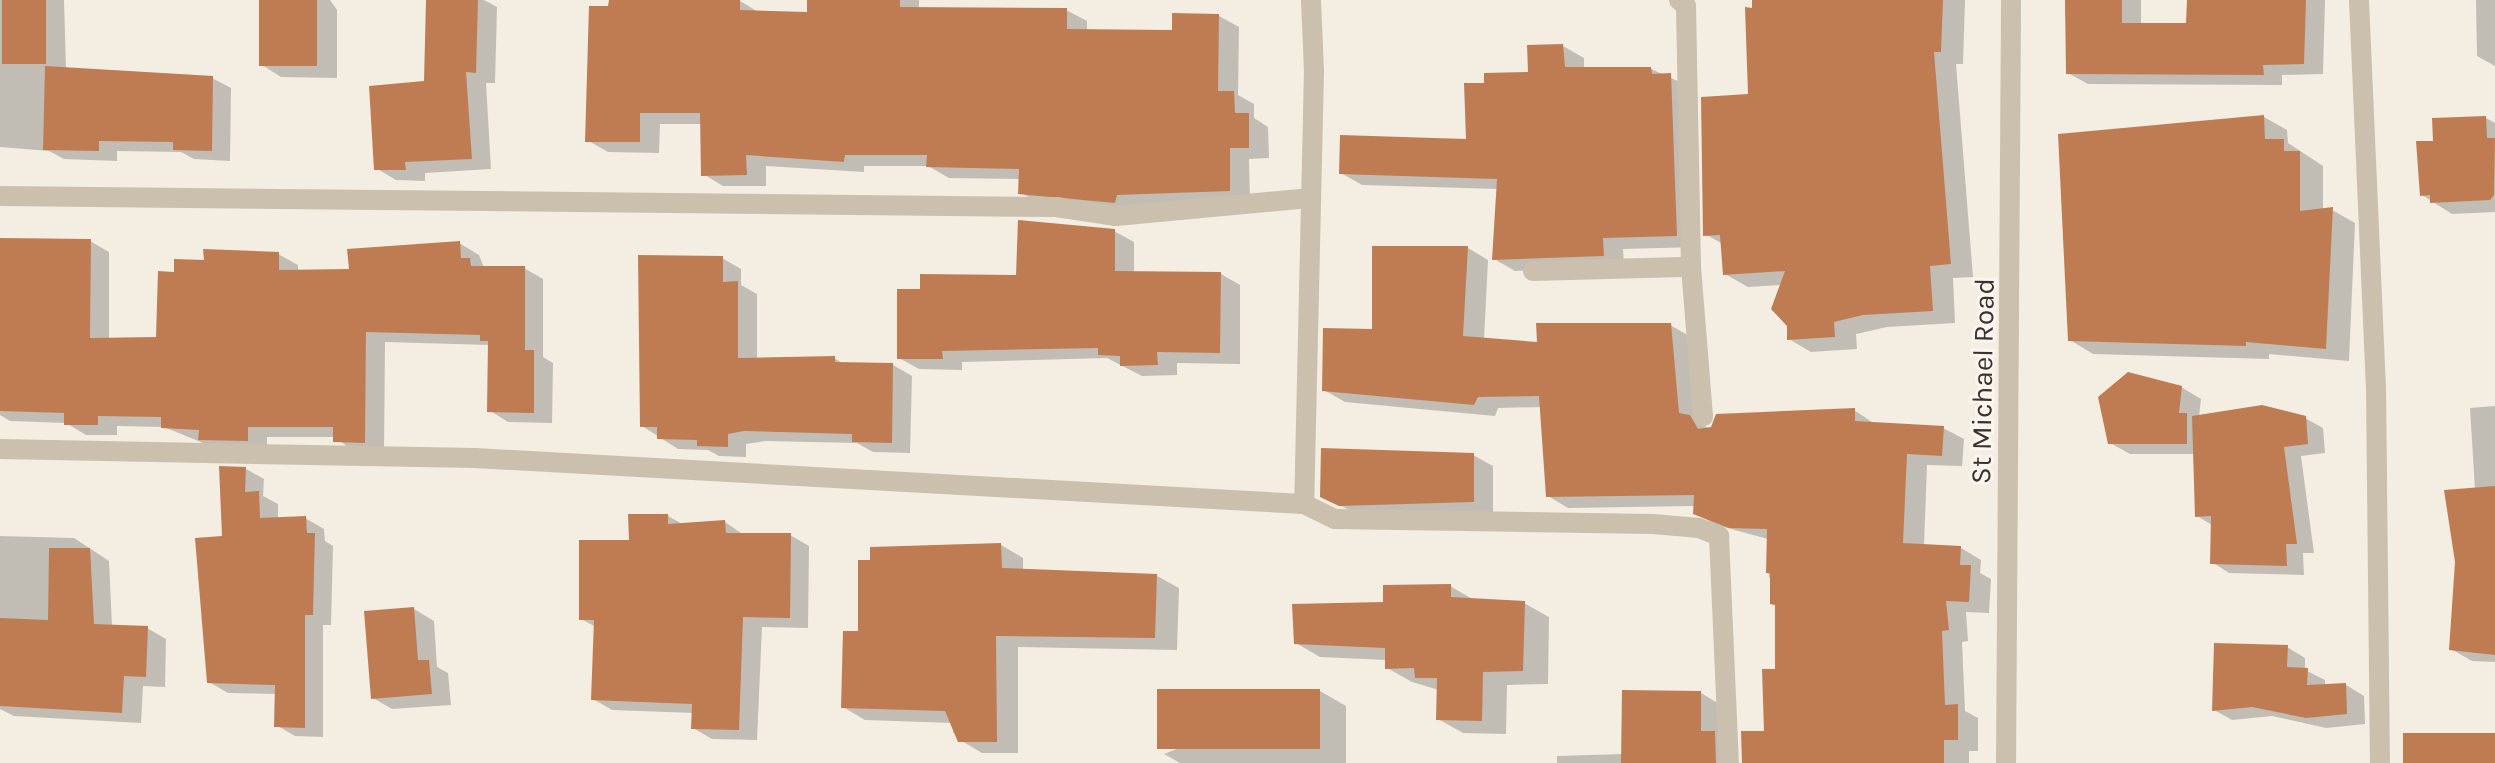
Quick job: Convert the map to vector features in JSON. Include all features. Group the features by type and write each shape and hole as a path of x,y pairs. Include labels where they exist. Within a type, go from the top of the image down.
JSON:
{"street":[{"path":"1304,504 1311,198 1311,0"},
{"path":"1679,0 1686,6 1691,267 1703,417"},
{"name":"St Michael Road","path":"2006,763 2011,0"},
{"path":"2359,0 2376,386 2380,763"},
{"path":"0,196 1056,207 1116,216 1311,198"},
{"path":"1533,271 1691,267"},
{"path":"0,449 475,458 1304,504 1335,519 1653,524 1699,528 1719,536 1729,763"}],"building":[{"path":"2,0 46,0 46,64 2,64"},
{"path":"259,0 317,0 317,66 259,66"},
{"path":"426,0 478,0 476,73 466,72 472,159 405,162 406,170 374,170 369,86 424,81"},
{"path":"609,0 740,0 740,10 807,12 807,0 900,0 900,7 1067,8 1067,29 1172,30 1172,13 1219,14 1218,91 1234,91 1235,113 1249,113 1249,148 1230,148 1230,191 1117,195 1115,203 1018,194 1019,169 926,167 927,155 845,155 844,162 746,155 747,175 701,176 700,113 640,113 640,142 585,142 589,6 608,6"},
{"path":"1752,0 1943,0 1941,52 1934,52 1951,264 1930,266 1933,311 1863,315 1834,322 1835,337 1787,340 1787,326 1771,309 1785,271 1723,275 1720,235 1703,236 1701,97 1748,94 1745,7 1752,8"},
{"path":"2065,0 2122,0 2122,23 2186,23 2187,0 2306,0 2304,64 2263,65 2264,75 2066,74"},
{"path":"1563,44 1565,67 1651,67 1652,74 1671,73 1677,236 1603,238 1604,256 1492,260 1497,179 1339,174 1340,135 1466,139 1464,83 1484,83 1484,73 1528,72 1527,45"},
{"path":"45,66 213,76 212,151 173,150 173,142 99,141 99,151 43,150"},
{"path":"2264,115 2265,139 2284,139 2284,151 2300,151 2300,211 2333,207 2326,349 2246,342 2246,346 2068,341 2058,134"},
{"path":"2486,116 2487,138 2495,138 2494,195 2490,200 2430,203 2430,195 2420,196 2416,141 2433,141 2432,118"},
{"path":"1018,220 1115,229 1115,271 1221,272 1220,353 1157,352 1158,365 1120,366 1120,356 1098,355 1098,348 942,351 943,359 897,359 897,289 920,289 920,274 1016,275"},
{"path":"0,238 91,239 90,338 156,337 158,271 174,272 174,259 204,260 203,249 279,252 279,270 349,269 347,249 460,241 461,258 470,258 471,266 525,266 525,350 534,350 534,413 487,412 488,341 480,341 480,335 366,332 365,443 333,442 333,427 248,427 248,441 198,440 199,430 161,428 161,417 98,416 98,425 64,425 64,413 0,411"},
{"path":"1372,246 1468,246 1463,336 1537,342 1536,323 1671,323 1679,413 1690,415 1698,429 1711,427 1716,414 1855,408 1855,421 1944,426 1942,456 1907,454 1903,543 1961,546 1960,565 1971,565 1969,602 1946,601 1949,630 1942,631 1945,705 1958,704 1958,740 1944,740 1944,763 1742,763 1741,731 1764,731 1762,669 1775,669 1775,605 1770,604 1770,573 1766,573 1767,529 1729,528 1693,514 1694,495 1546,497 1539,396 1478,397 1474,405 1322,391 1323,328 1372,329"},
{"path":"638,255 723,256 723,282 738,281 738,358 835,356 835,362 893,363 892,443 852,442 852,434 744,431 728,434 728,447 697,446 697,440 657,439 657,427 640,427"},
{"path":"2128,372 2182,386 2179,413 2187,413 2187,444 2108,444 2098,397"},
{"path":"2262,405 2306,416 2308,444 2284,447 2297,544 2286,544 2287,566 2210,564 2211,516 2195,517 2192,416"},
{"path":"1321,448 1474,453 1474,502 1339,506 1320,497"},
{"path":"219,466 246,467 245,492 259,491 260,518 306,516 307,533 315,533 313,615 305,615 305,728 274,727 275,685 207,683 195,538 222,536"},
{"path":"2495,486 2495,655 2449,650 2455,562 2444,490"},
{"path":"628,514 668,514 668,524 725,520 726,533 791,533 790,618 743,617 739,730 691,729 692,704 591,700 594,620 579,620 579,540 629,540"},
{"path":"1001,543 1002,568 1157,574 1155,638 996,636 997,742 958,742 945,711 841,708 843,631 858,631 858,560 870,560 870,547"},
{"path":"49,548 90,548 94,624 148,626 146,677 124,676 122,713 0,706 0,618 48,620"},
{"path":"1451,584 1451,597 1525,601 1523,671 1483,672 1482,721 1436,720 1437,678 1415,678 1414,668 1385,669 1385,648 1294,644 1292,604 1383,602 1383,585"},
{"path":"414,607 418,660 429,660 432,694 371,699 364,611"},
{"path":"2214,643 2288,645 2287,667 2308,668 2307,685 2346,683 2347,714 2306,718 2252,707 2212,711"},
{"path":"1157,689 1320,689 1320,749 1157,749"},
{"path":"1622,690 1701,691 1701,731 1715,731 1716,763 1621,763"},
{"path":"2403,733 2495,733 2495,763 2403,763"}]}
